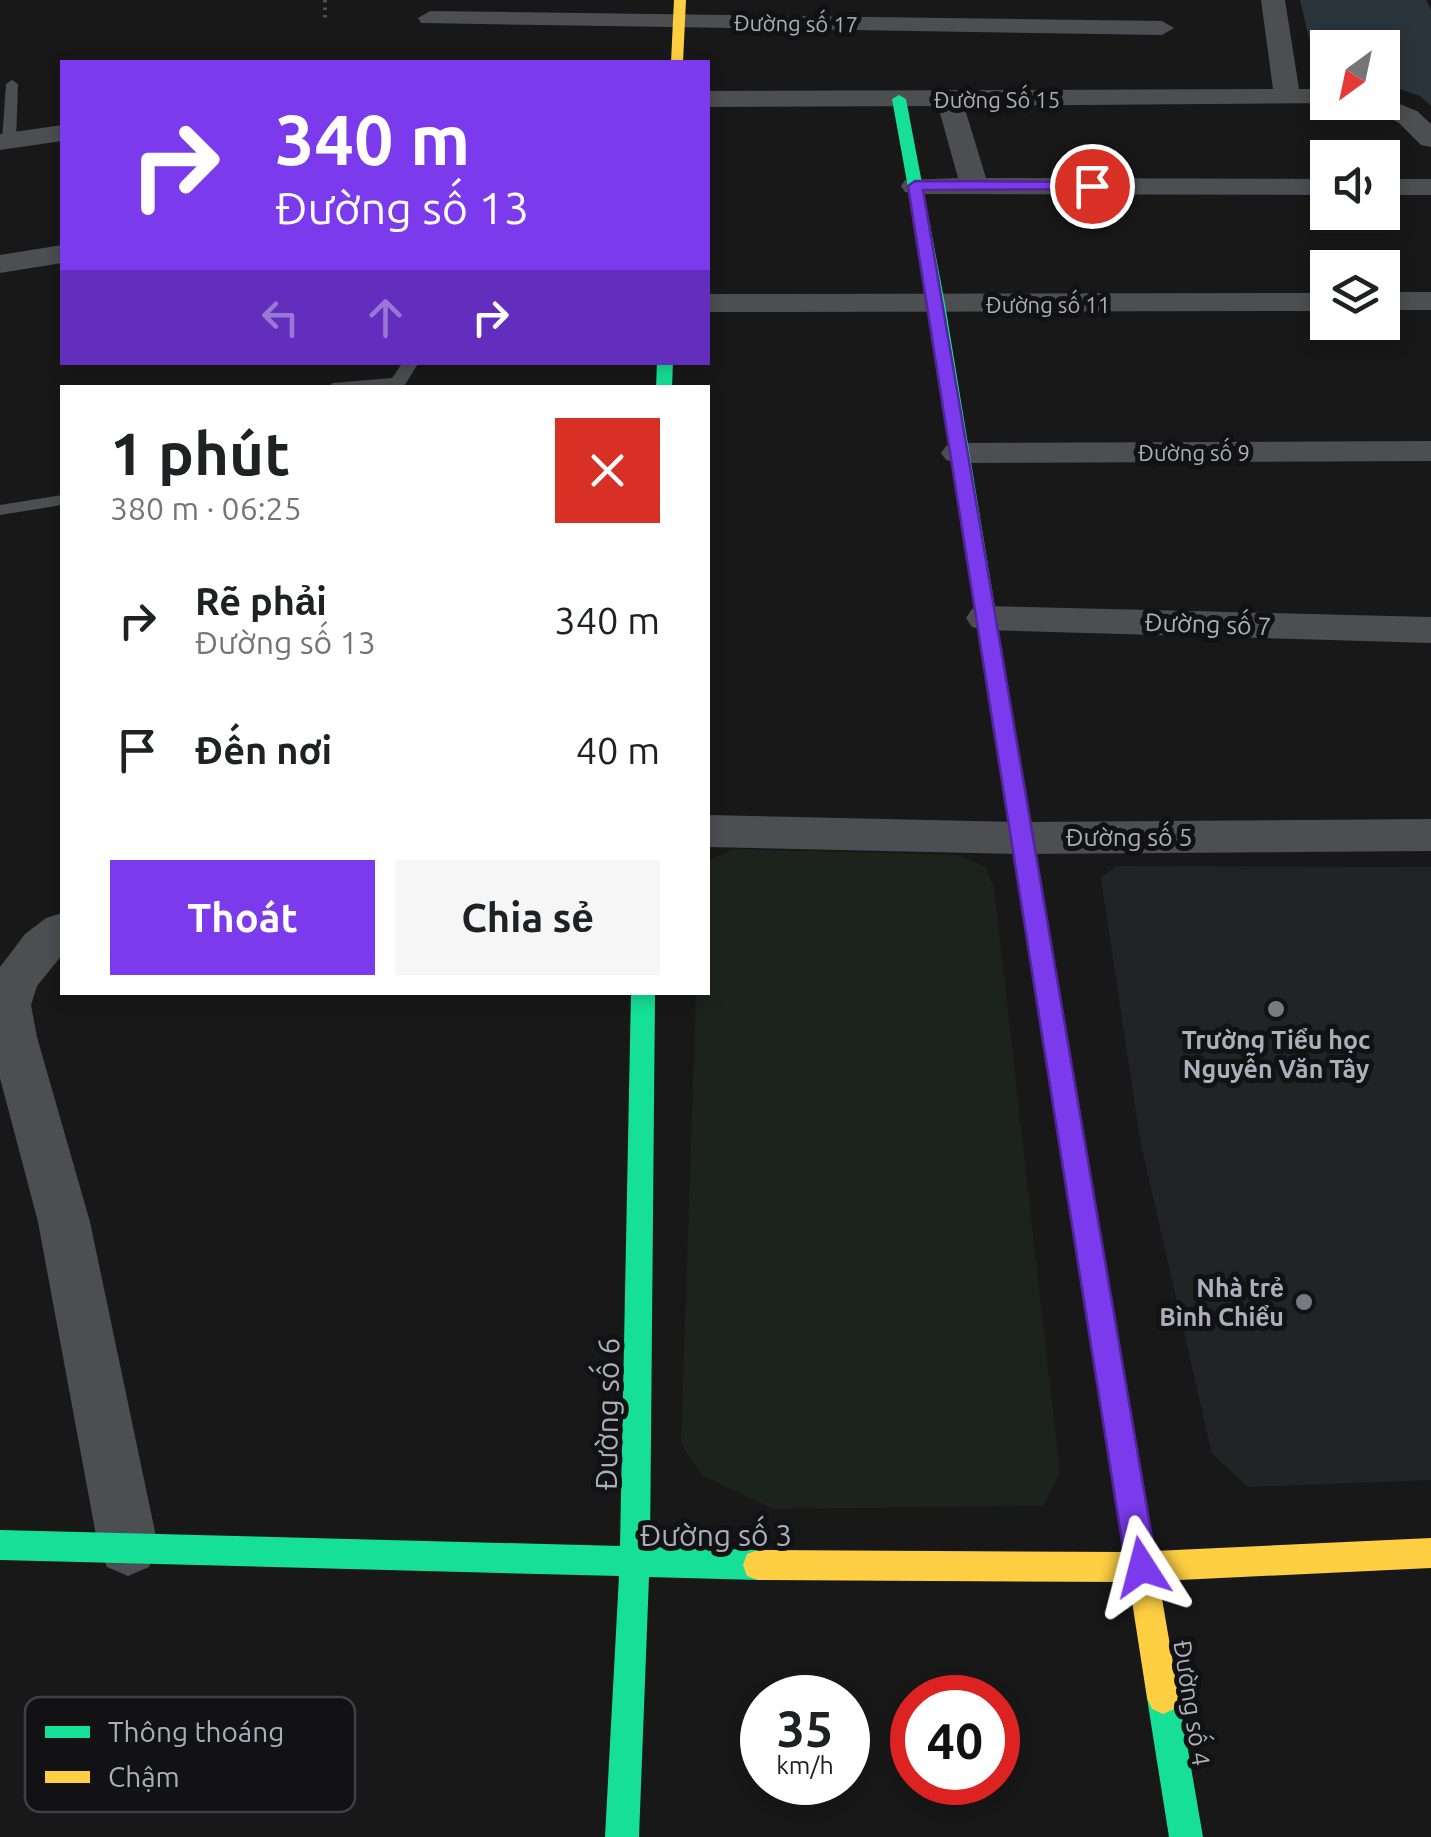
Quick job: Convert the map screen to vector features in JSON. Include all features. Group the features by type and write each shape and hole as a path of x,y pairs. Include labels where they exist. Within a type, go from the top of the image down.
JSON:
{"street":[{"path":"1096,27 1097,0"},
{"path":"1273,0 1287,96"},
{"path":"677,60 679,11"},
{"name":"Đường số 17","path":"430,18 679,11 1162,28"},
{"name":"Đường Số 15","path":"710,99 1310,97"},
{"name":"Đường số 4","path":"899,99 936,304 984,618 1186,1837"},
{"path":"948,100 974,186"},
{"path":"1400,114 1431,139"},
{"path":"5,142 60,133"},
{"path":"915,186 1310,186"},
{"path":"1400,187 1431,187"},
{"path":"0,264 60,254"},
{"path":"1400,301 1431,301"},
{"name":"Đường số 11","path":"710,303 1310,302"},
{"name":"Đường số 9","path":"958,453 1431,452"},
{"name":"Đường số 7","path":"984,618 1431,630"},
{"name":"Đường số 5","path":"710,831 1021,838 1431,834"},
{"path":"60,932 41,947 16,980 8,1005 13,1037 64,1222 128,1546"},
{"name":"Đường số 6","path":"622,1837 635,1565 643,995"},
{"name":"Đường số 3","path":"0,1545 128,1546 635,1565 1142,1567 1431,1552"}],"lane":[{"path":"5,142 12,84"},
{"path":"0,510 60,500"}],"path":[{"path":"324,0 325,20"}],"shaded area":[{"path":"1300,0 1426,0 1431,10 1431,106 1420,96 1400,89 1400,30 1310,30 1310,42"},
{"path":"735,849 956,855 985,866 994,888 1060,1473 1043,1506 773,1509 702,1475 681,1444 696,995 710,995 710,859"},
{"path":"1116,866 1431,867 1431,1480 1248,1487 1212,1454 1140,1140 1101,878"}],"traffic: fast":[{"path":"899,99 937,304 1042,961"},
{"path":"664,385 665,365"},
{"path":"622,1837 635,1565 643,995"},
{"path":"0,1545 758,1565"},
{"path":"1163,1698 1186,1837"}],"traffic: slow":[{"path":"677,60 680,0"},
{"path":"1042,961 1163,1698"},
{"path":"758,1565 1142,1567 1431,1553"}],"place":[{"name":"Trường Tiểu học Nguyễn Văn Tây","path":"1276,1009"},
{"name":"Nhà trẻ Bình Chiểu","path":"1304,1302"}],"route":[{"path":"1092,186 915,186 1142,1567"}]}
